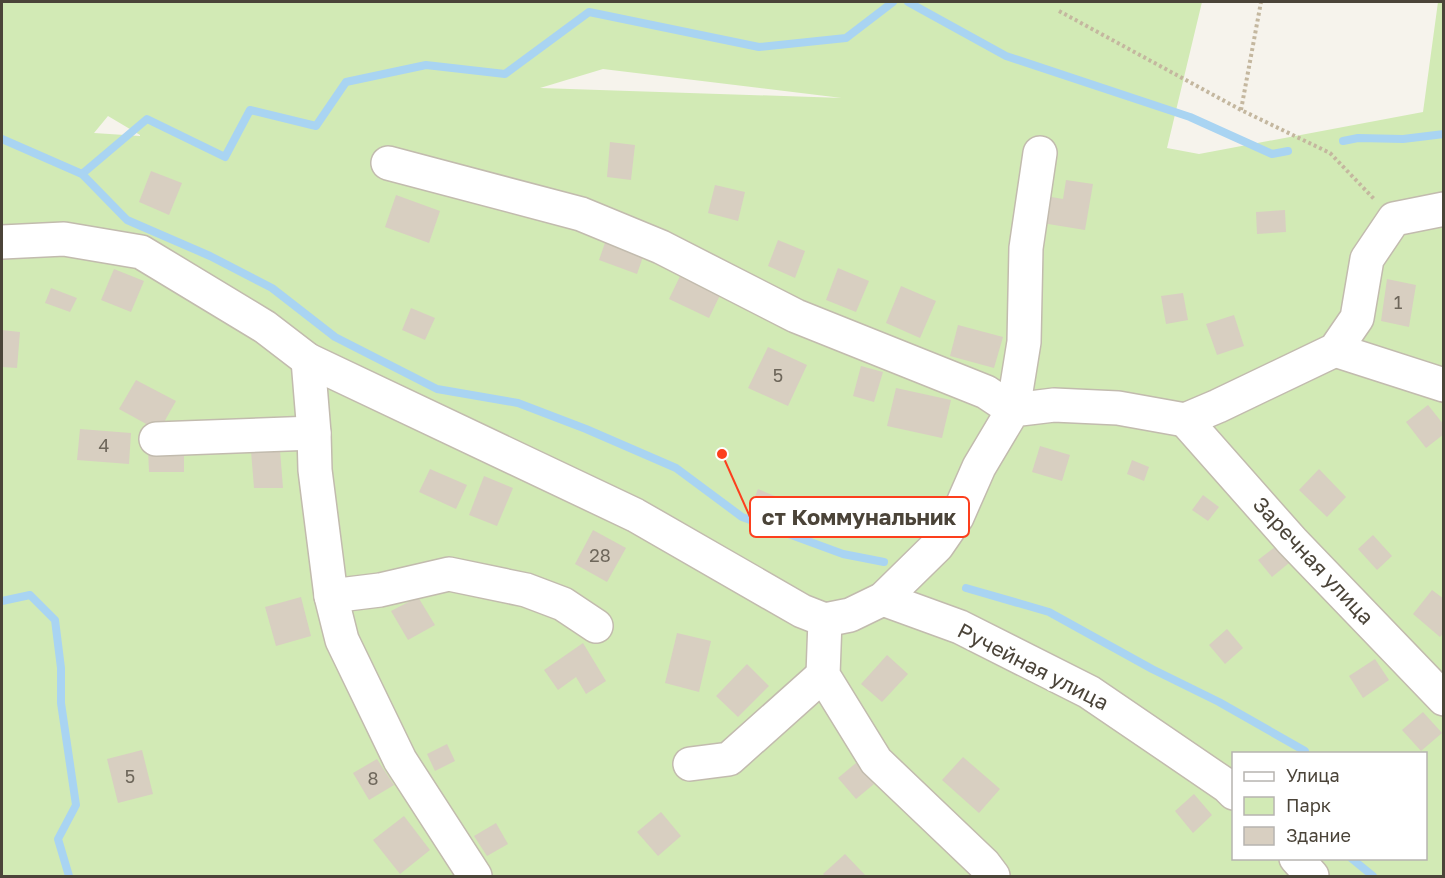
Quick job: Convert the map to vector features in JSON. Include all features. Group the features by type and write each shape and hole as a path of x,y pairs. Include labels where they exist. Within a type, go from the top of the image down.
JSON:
{"street":[{"path":"2,242 64,238 141,252 265,327 308,360 634,515 802,611 825,620 850,615 883,599 937,546 957,517 979,466 1013,410 1024,342 1026,248 1040,153"},
{"path":"388,163 581,214 661,247 796,316 986,392 1013,410 1054,405 1118,408 1185,420 1335,350 1357,318 1367,259 1394,219 1443,209"},
{"path":"1335,350 1443,385"},
{"path":"308,360 315,470 331,596 342,640 400,760 475,876"},
{"name":"Заречная улица","path":"1185,420 1292,541 1443,699"},
{"path":"156,439 314,433"},
{"path":"331,596 380,590 449,574 526,590 563,604 596,626"},
{"name":"Ручейная улица","path":"883,599 960,627 1089,692 1227,786 1232,792"},
{"path":"825,620 823,675 876,761 984,872"},
{"path":"690,764 729,759 823,675"},
{"path":"1298,860 1312,876"}],"path":[{"path":"1241,110 1262,2"},
{"path":"1059,11 1241,110 1330,153 1394,219"}],"green space":[{"path":"2,2 1202,2 1167,148 1199,154 1423,112 1438,2 1443,2 1443,876 2,876","holes":["603,69 842,98 540,88","108,116 140,135 140,136 94,133"]}],"building":[{"path":"610,142 635,145 631,180 607,177"},
{"path":"151,171 182,183 169,215 139,202"},
{"path":"1066,180 1093,184 1085,230 1036,222 1040,195 1063,199"},
{"path":"715,185 745,192 738,221 708,213"},
{"path":"396,195 440,211 429,243 385,227"},
{"path":"1285,210 1286,232 1257,234 1256,212"},
{"path":"607,237 645,251 637,274 599,260"},
{"path":"778,240 805,251 795,278 768,266"},
{"path":"838,268 869,281 856,312 826,300"},
{"path":"114,269 144,281 131,312 101,300"},
{"path":"683,270 723,289 709,318 669,299"},
{"path":"1387,279 1416,285 1409,327 1381,321"},
{"path":"901,286 936,301 920,338 886,323"},
{"path":"51,288 77,298 70,312 45,303"},
{"path":"1183,293 1188,320 1166,324 1161,296"},
{"path":"411,308 435,318 425,340 402,330"},
{"path":"1234,315 1244,346 1217,355 1206,324"},
{"path":"958,325 1003,337 994,368 950,356"},
{"path":"2,330 20,332 17,368 2,367"},
{"path":"768,347 807,365 788,406 748,388"},
{"path":"861,366 883,372 874,402 853,396"},
{"path":"136,380 176,401 159,431 119,409"},
{"path":"896,388 951,400 942,438 887,426"},
{"path":"1428,405 1444,425 1444,434 1426,448 1406,422"},
{"path":"80,429 131,433 129,464 77,460"},
{"path":"1040,446 1070,455 1062,481 1032,472"},
{"path":"184,448 184,472 149,472 148,449"},
{"path":"280,450 283,488 254,488 251,451"},
{"path":"1132,460 1149,467 1144,481 1127,474"},
{"path":"430,469 467,485 456,509 419,492"},
{"path":"1319,469 1346,497 1327,517 1299,490"},
{"path":"484,476 513,488 497,526 469,515"},
{"path":"758,489 789,502 782,519 751,506"},
{"path":"1203,495 1219,507 1208,521 1192,510"},
{"path":"593,530 626,548 607,582 575,564"},
{"path":"1373,535 1392,556 1377,570 1358,549"},
{"path":"1275,547 1289,563 1272,577 1258,560"},
{"path":"1432,590 1444,599 1444,632 1440,637 1413,614"},
{"path":"301,597 311,636 276,646 265,607"},
{"path":"418,597 435,625 408,640 391,611"},
{"path":"1227,629 1243,648 1225,664 1209,645"},
{"path":"677,633 711,641 699,692 665,683"},
{"path":"583,643 606,681 586,694 576,677 558,690 544,670"},
{"path":"887,655 908,674 882,702 861,684"},
{"path":"1375,659 1389,680 1363,698 1349,676"},
{"path":"747,664 769,686 738,717 716,696"},
{"path":"1423,712 1442,733 1421,751 1402,730"},
{"path":"447,744 455,761 435,771 427,754"},
{"path":"142,750 153,794 118,803 107,759"},
{"path":"963,757 1000,789 979,813 942,780"},
{"path":"377,759 394,785 369,800 353,773"},
{"path":"856,763 874,784 856,799 838,778"},
{"path":"1194,794 1212,815 1193,833 1175,811"},
{"path":"661,812 681,836 658,856 637,832"},
{"path":"404,816 430,850 400,874 373,840"},
{"path":"496,823 508,844 487,856 474,836"},
{"path":"845,854 866,876 825,876 823,874"}],"waterway":[{"path":"2,139 82,174 147,119 225,157 250,110 316,126 346,82 426,65 505,74 589,12 759,47 846,38 893,2"},
{"path":"908,2 1006,56 1190,117 1272,154 1288,151"},
{"path":"1343,141 1358,138 1403,139 1444,134"},
{"path":"82,174 127,220 210,256 272,288 335,337 437,389 518,403 586,429 676,468 742,517 843,554 884,562"},
{"path":"966,588 1049,612 1152,669 1219,702 1305,752"},
{"path":"2,601 30,595 55,620 61,668 61,703 76,805 58,839 69,876"},
{"path":"1353,860 1373,876"}],"place":[{"name":"ст Коммунальник","path":"722,454"}]}
